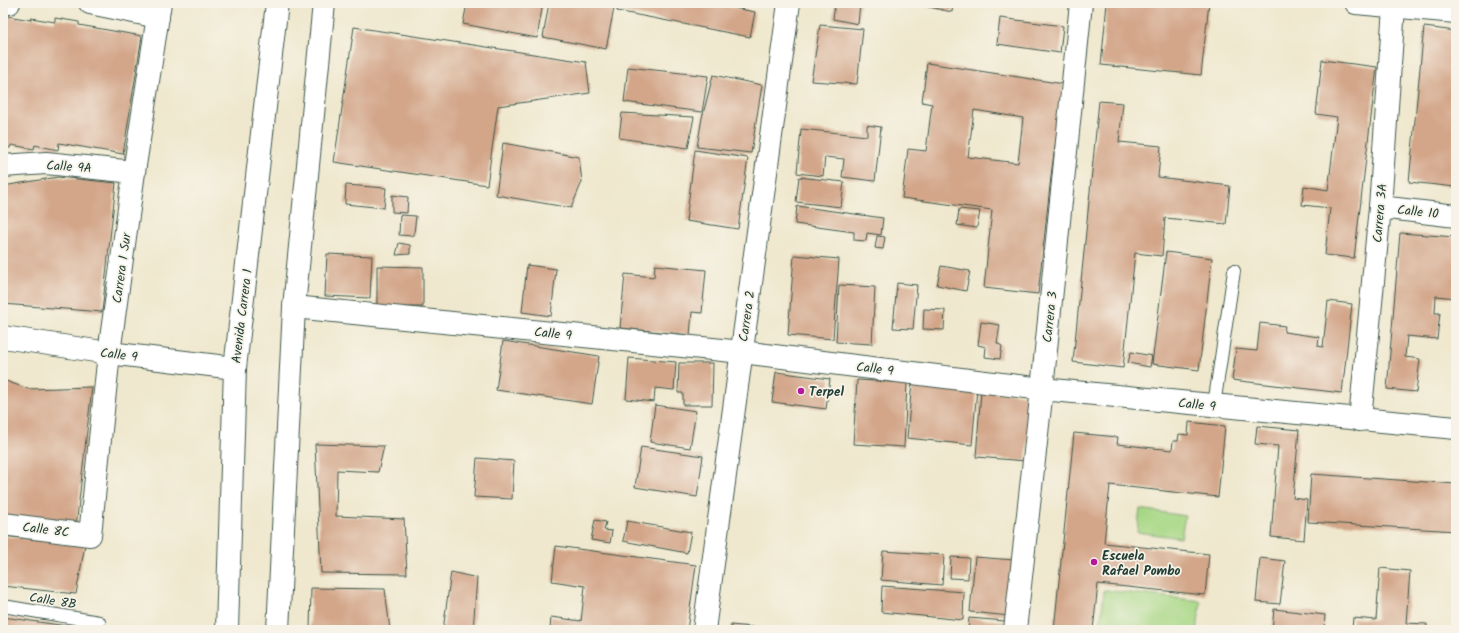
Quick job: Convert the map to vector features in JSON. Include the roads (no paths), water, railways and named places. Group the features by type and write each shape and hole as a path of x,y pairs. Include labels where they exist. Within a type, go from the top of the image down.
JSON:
{"street":[{"path":"3,4 9,3"},
{"path":"90,3 159,10"},
{"name":"Avenida Carrera 1","path":"227,630 235,368 277,3"},
{"path":"278,630 294,307 324,3"},
{"name":"Carrera 2","path":"704,630 789,3"},
{"name":"Carrera 3","path":"1015,630 1042,388 1081,3"},
{"path":"1356,3 1456,12"},
{"name":"Carrera 3A","path":"1360,420 1380,207 1394,6"},
{"name":"Carrera 1 Sur","path":"90,535 109,353 134,172 159,10"},
{"name":"Calle 9A","path":"3,166 46,163 134,172"},
{"name":"Calle 10","path":"1380,207 1456,216"},
{"name":"Calle 9","path":"294,307 742,352 1042,388 1360,420 1456,428"},
{"name":"Calle 9","path":"3,337 109,353 235,368"},
{"name":"Calle 8C","path":"3,524 90,535"}],"lane":[{"path":"1214,405 1234,271"},
{"name":"Calle 8B","path":"3,606 99,622"}],"place":[{"name":"Terpel","path":"801,391"},
{"name":"Escuela Rafael Pombo","path":"1094,562"}]}
